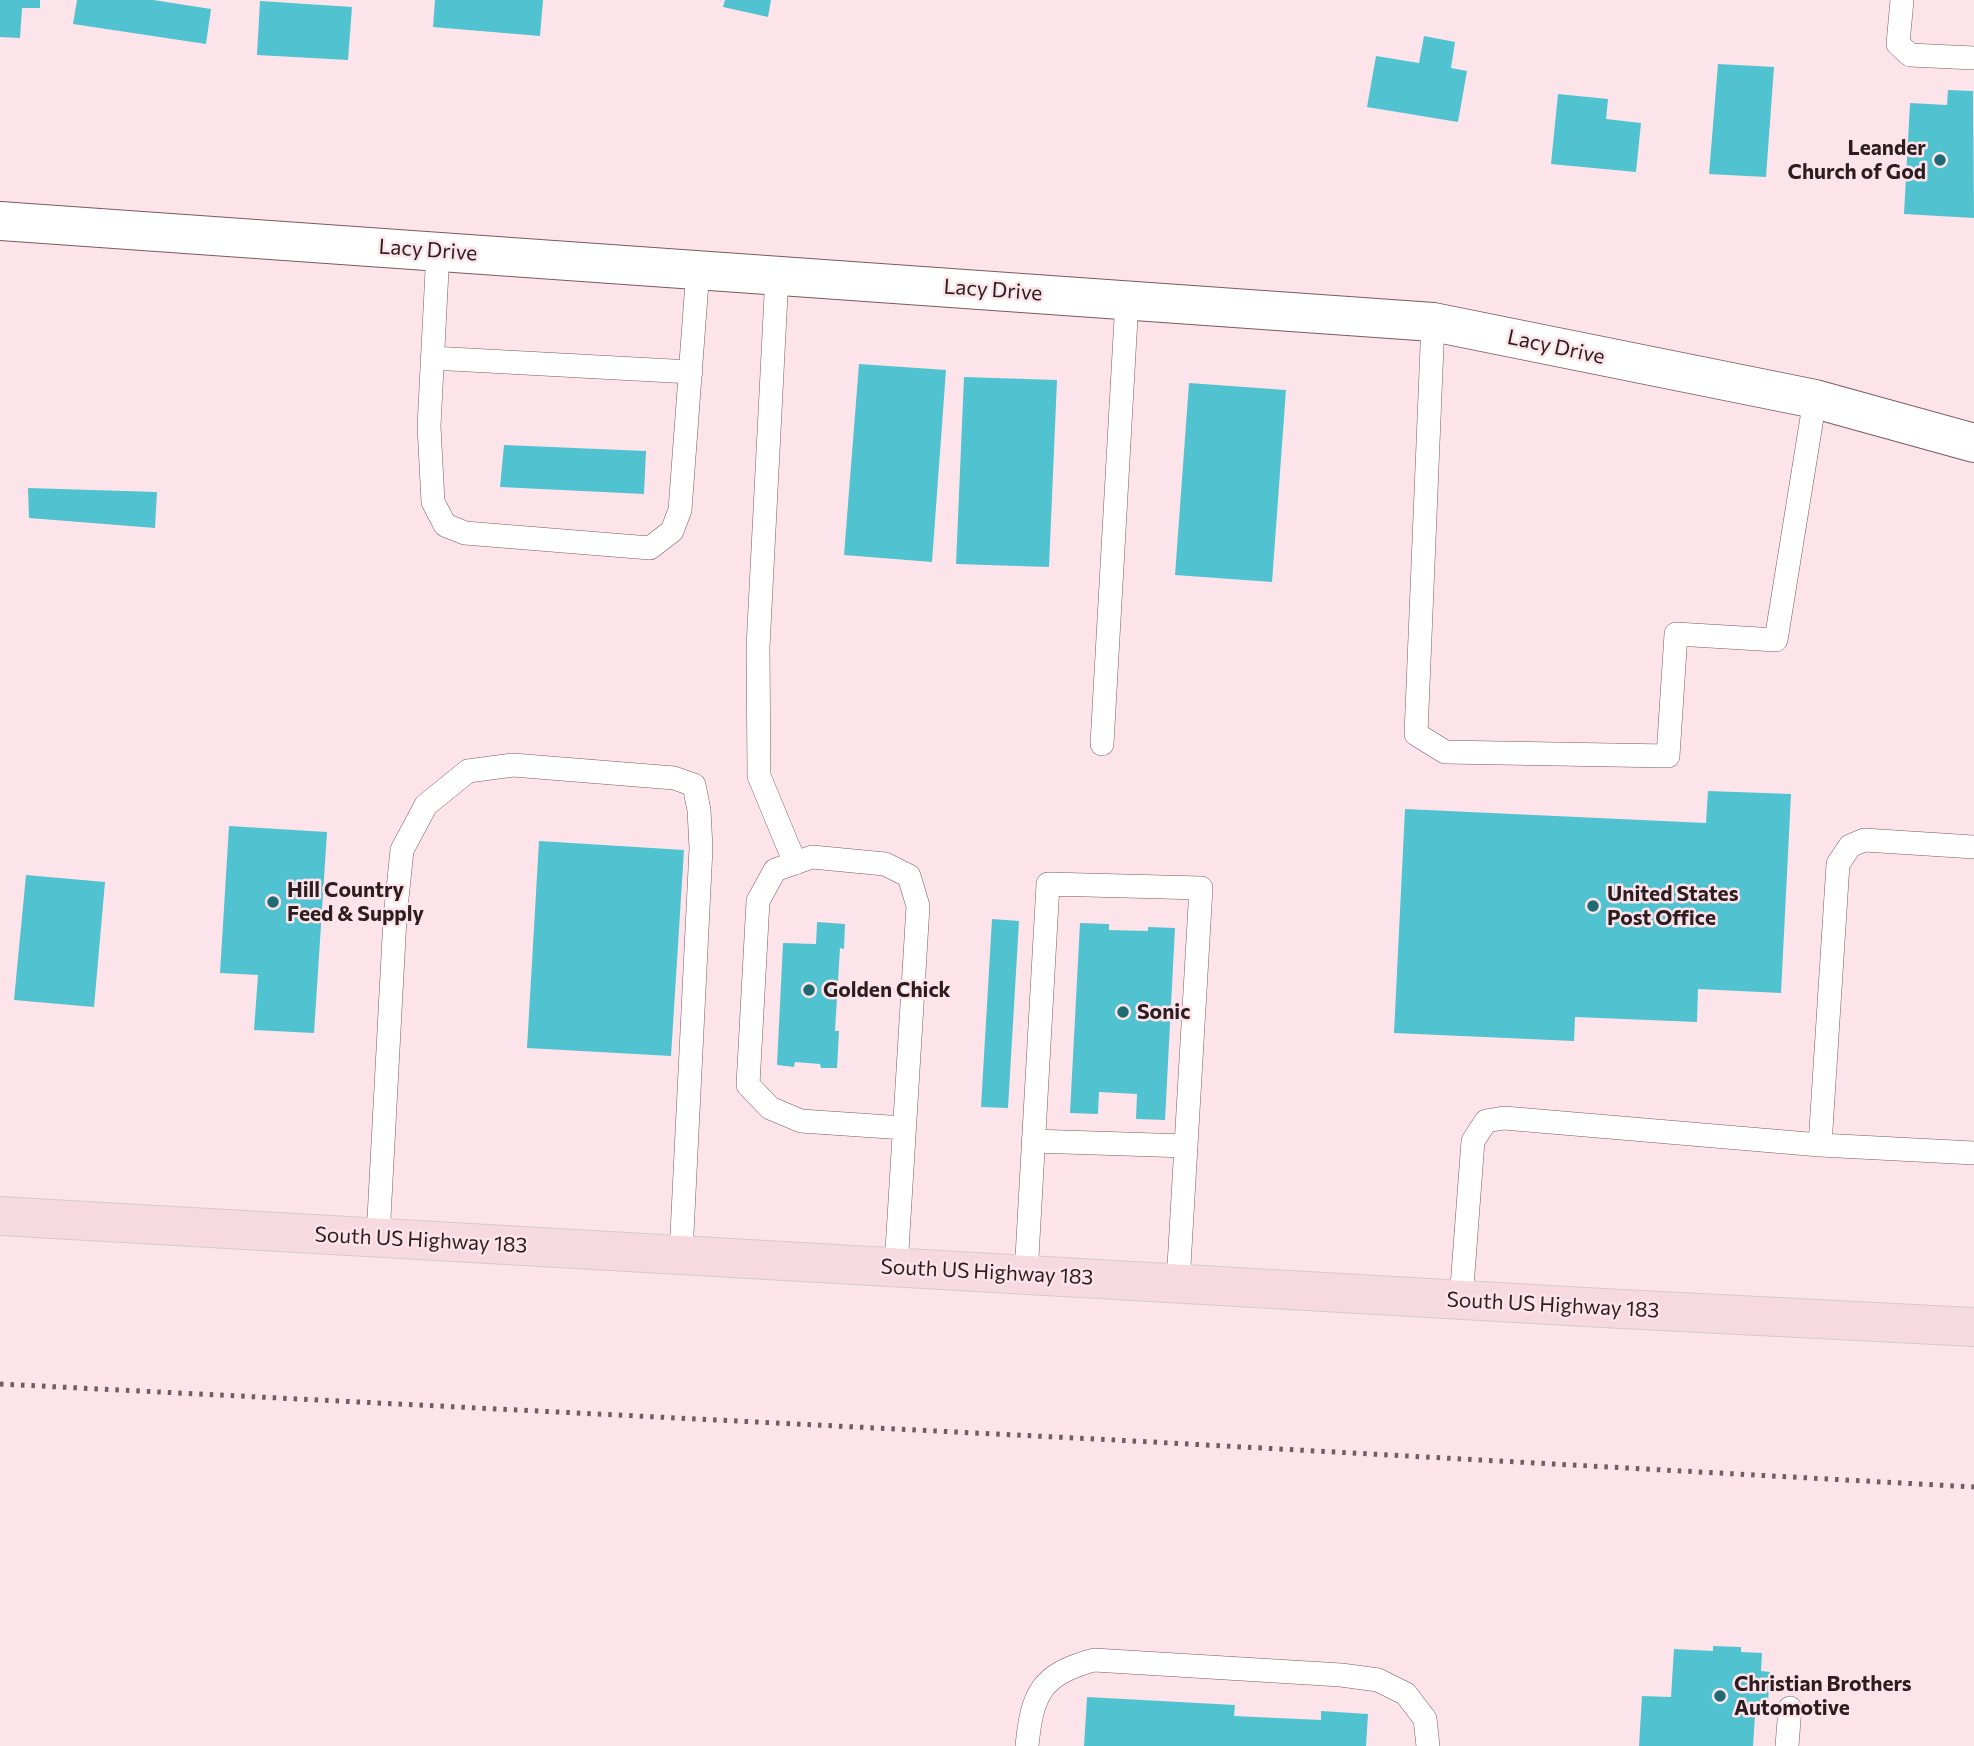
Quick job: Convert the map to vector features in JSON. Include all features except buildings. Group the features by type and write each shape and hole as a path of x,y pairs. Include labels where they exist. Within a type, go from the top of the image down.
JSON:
{"main road":[{"name":"South US Highway 183","path":"0,1216 1974,1327"}],"street":[{"name":"Lacy Drive","path":"0,221 1433,321 1815,399 1974,443"}],"lane":[{"path":"1902,0 1898,44 1910,55 1974,58"},
{"path":"438,251 429,426 433,502 445,525 465,533 650,548 672,531 680,510 698,270"},
{"path":"777,275 758,647 759,776 795,863"},
{"path":"1101,744 1127,300"},
{"path":"1433,321 1416,734 1445,752 1668,757 1676,634 1776,640 1815,399"},
{"path":"432,358 691,372"},
{"path":"378,1237 395,918 402,850 426,805 468,771 513,765 674,778 694,785 699,810 701,848 681,1254"},
{"path":"1821,1145 1839,864 1850,846 1864,839 1974,846"},
{"path":"896,1267 918,906 909,876 885,864 812,857 775,870 758,901 748,1085 770,1108 801,1121 904,1128"},
{"path":"1026,1275 1048,884 1201,888 1178,1283"},
{"path":"1461,1300 1473,1141 1486,1121 1504,1118 1821,1145 1974,1153"},
{"path":"1033,1141 1186,1146"},
{"path":"1027,1746 1032,1708 1046,1681 1069,1667 1094,1660 1340,1675 1378,1680 1406,1694 1425,1719 1428,1746"},
{"path":"1787,1746 1790,1708"}],"railway":[{"path":"0,1384 1115,1440 1974,1487"}],"place":[{"name":"Leander Church of God","path":"1940,160"},
{"name":"Hill Country Feed & Supply","path":"273,902"},
{"name":"United States Post Office","path":"1593,906"},
{"name":"Golden Chick","path":"809,990"},
{"name":"Sonic","path":"1123,1012"},
{"name":"Christian Brothers Automotive","path":"1720,1696"}]}
